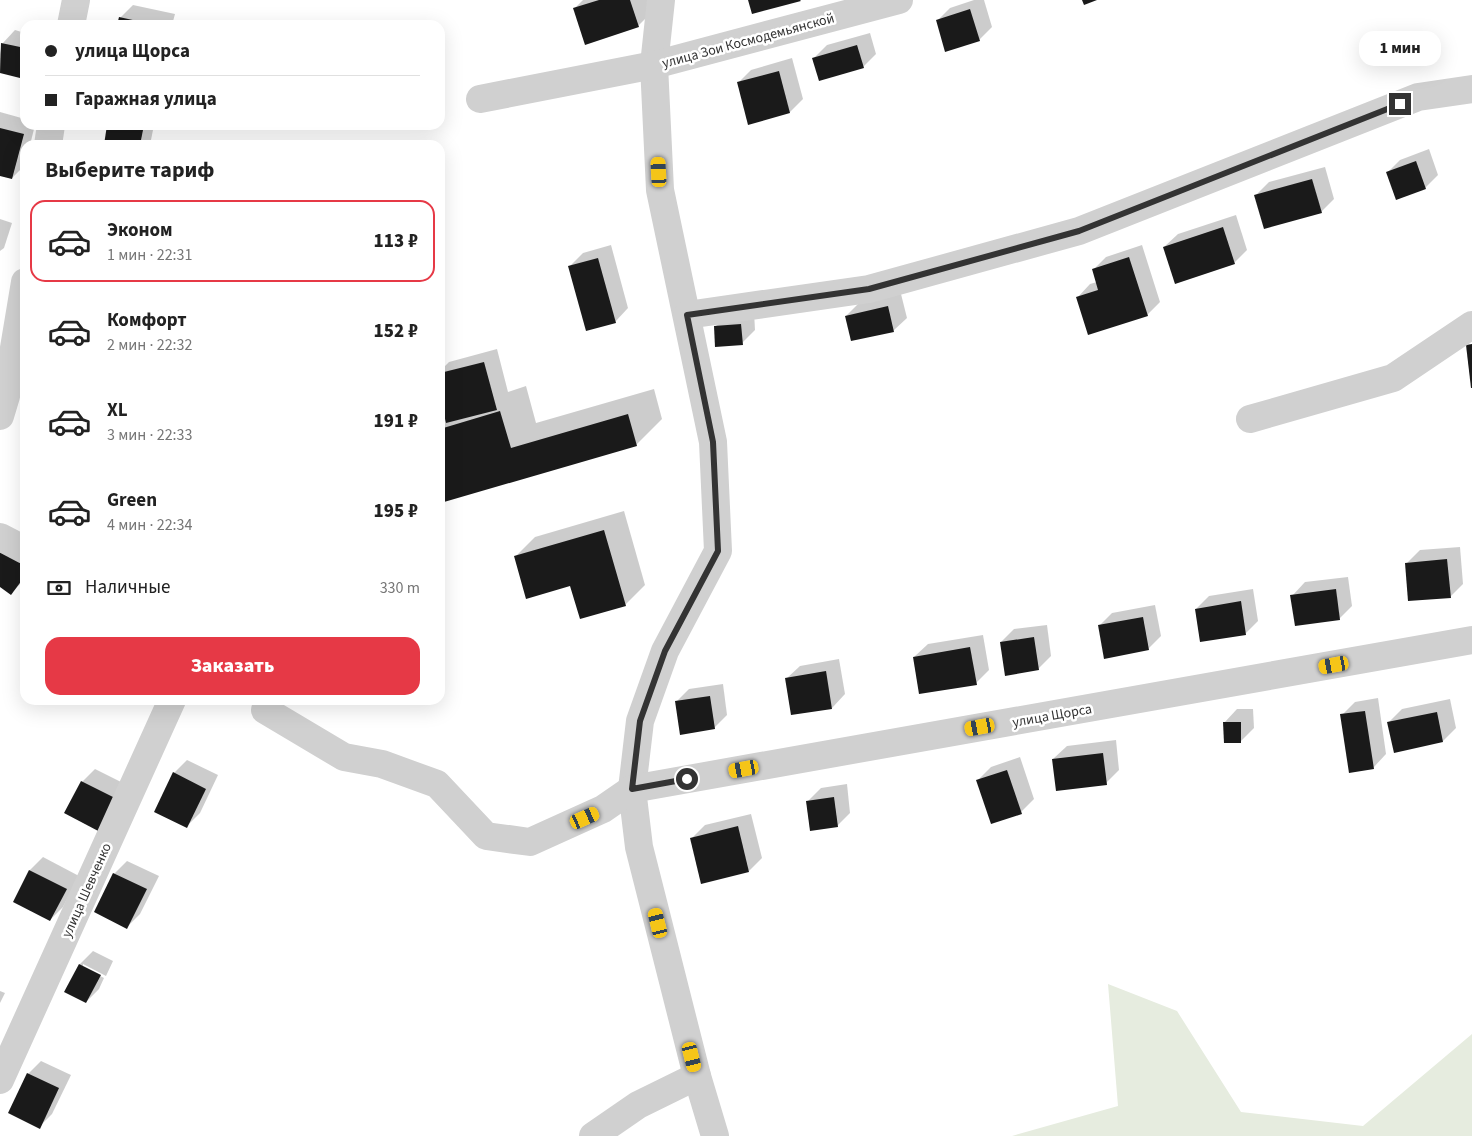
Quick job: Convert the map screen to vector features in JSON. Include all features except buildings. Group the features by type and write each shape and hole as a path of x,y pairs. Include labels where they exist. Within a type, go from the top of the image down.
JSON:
{"street":[{"path":"72,20 76,0"},
{"path":"661,0 654,65 660,190 713,442 718,551 665,651 640,721 632,789 639,847 697,1076 715,1136"},
{"name":"улица Зои Космодемьянской","path":"480,99 654,65 899,0"},
{"path":"687,315 869,289 1079,231 1418,98 1472,89"},
{"path":"0,416 6,396 20,312"},
{"path":"1250,419 1393,378 1472,325"},
{"path":"0,537 20,547"},
{"name":"улица Щорса","path":"632,789 1472,640"},
{"name":"улица Шевченко","path":"0,1080 170,705"},
{"path":"265,710 344,757 382,764 437,784 486,836 530,842 603,809 632,789"},
{"path":"593,1136 638,1105 697,1076"}],"shaded area":[{"path":"1108,984 1177,1011 1241,1112 1363,1126 1472,1034 1472,1136 1012,1136 1118,1106"}],"route":[{"path":"687,779 632,789 640,721 665,651 718,551 713,442 687,315 869,289 1079,231 1400,104"}]}
